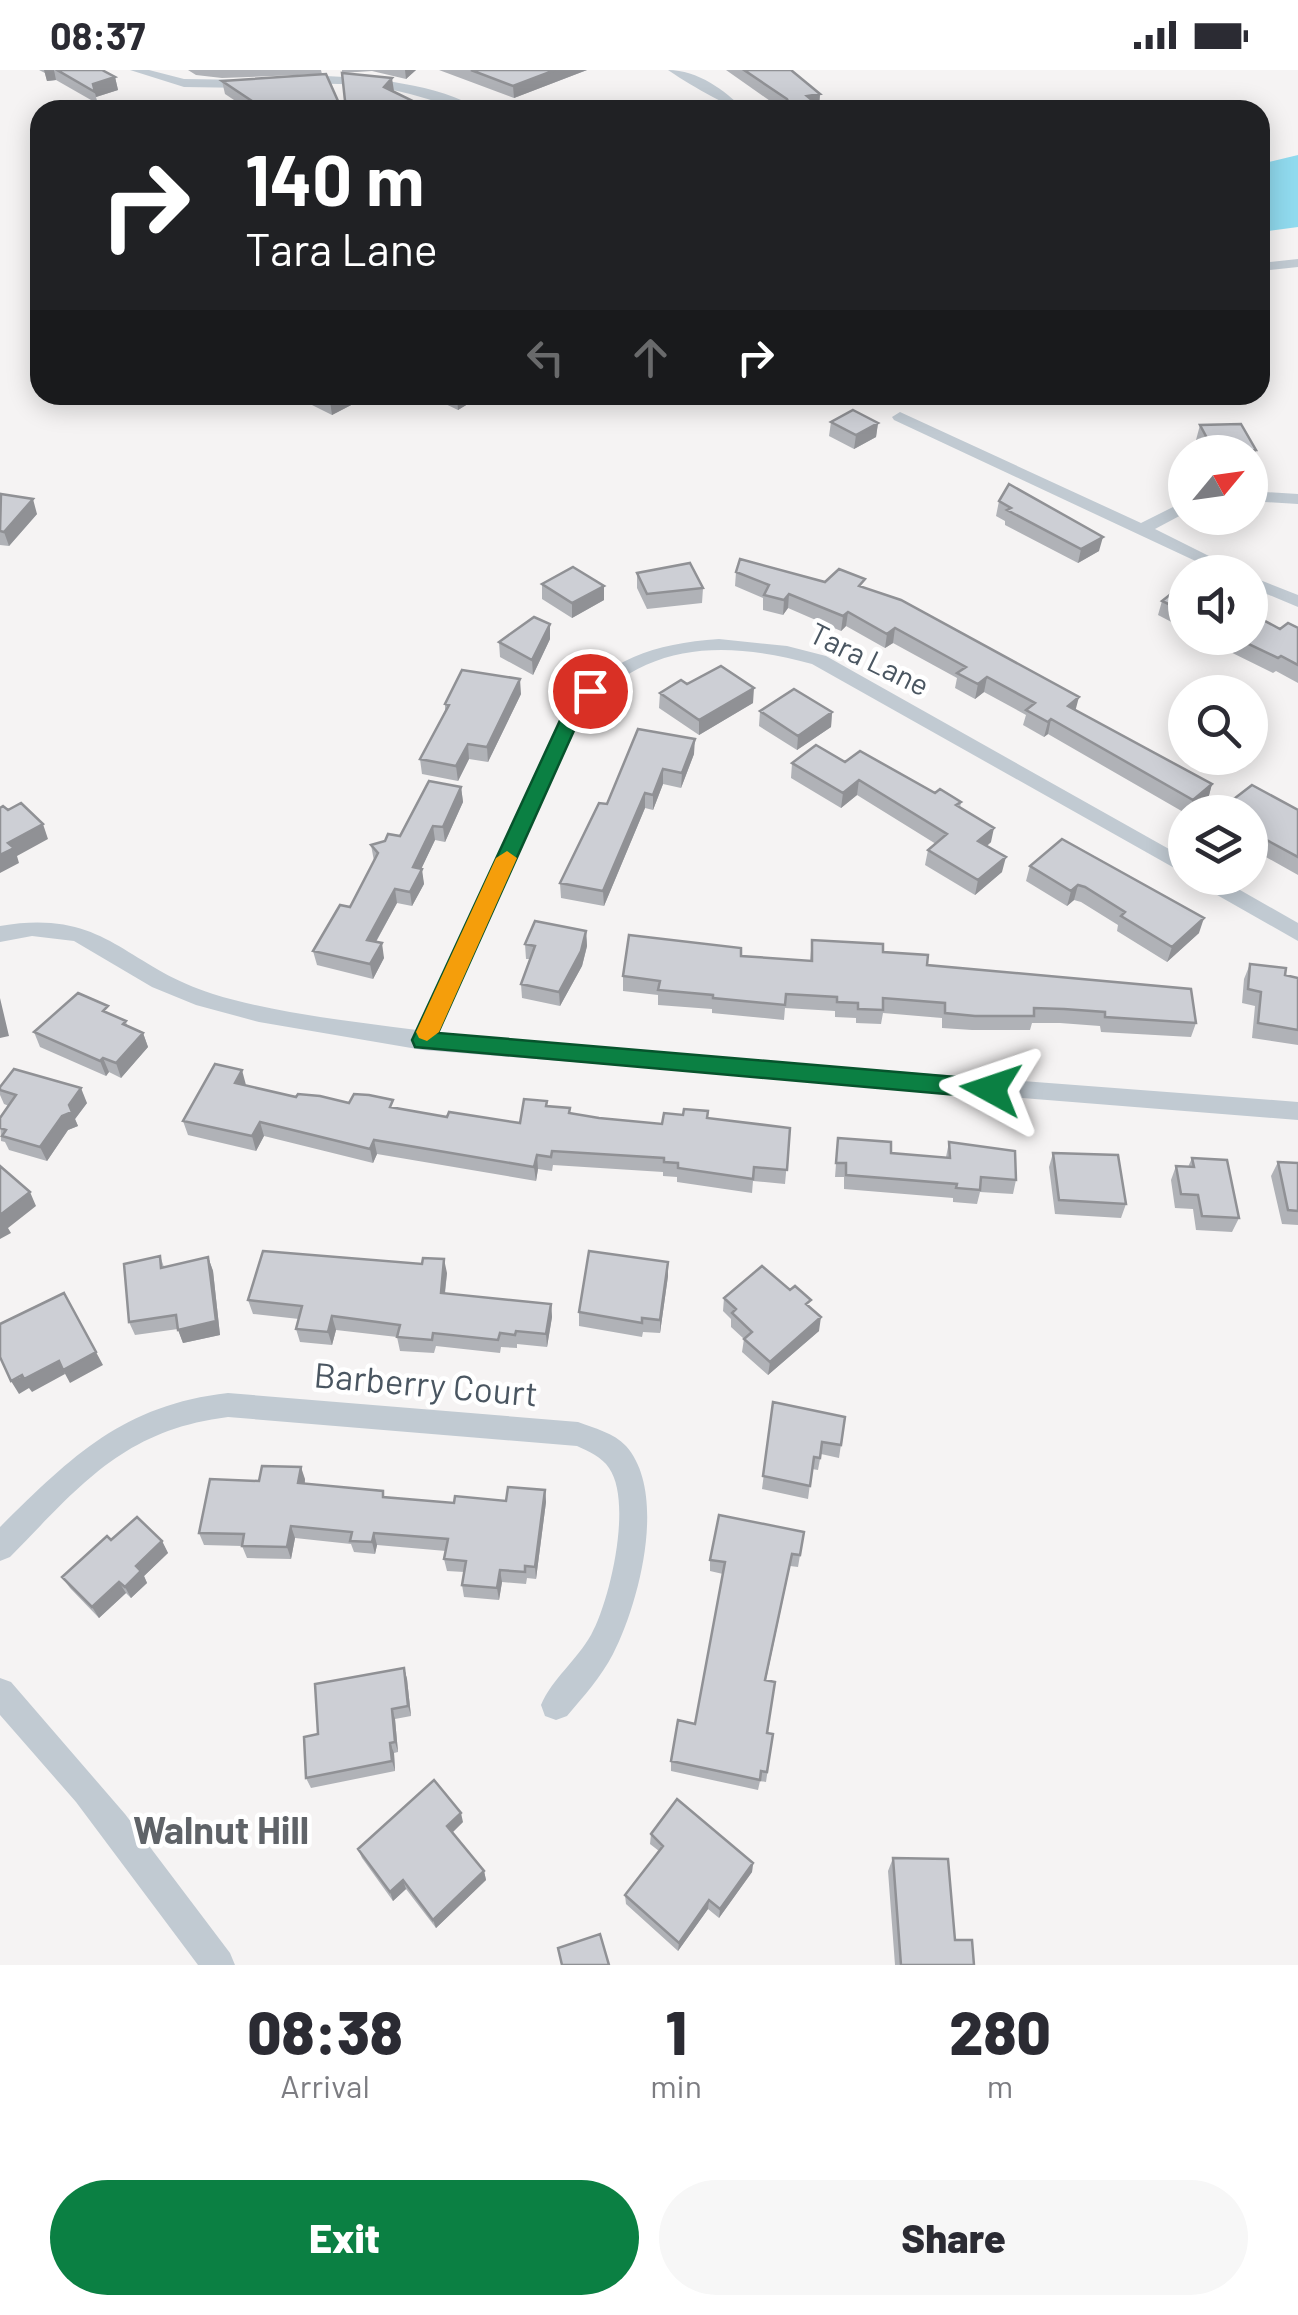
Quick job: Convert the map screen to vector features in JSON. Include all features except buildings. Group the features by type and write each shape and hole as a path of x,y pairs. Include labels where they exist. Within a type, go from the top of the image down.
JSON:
{"street":[{"path":"136,70 162,80 198,84 271,83"},
{"path":"674,70 725,100"},
{"path":"289,82 370,79 448,100"},
{"path":"1270,266 1298,263"},
{"path":"900,417 1193,555"},
{"path":"1268,498 1298,500"},
{"path":"1139,531 1168,515"},
{"path":"1268,589 1298,602"},
{"name":"Tara Lane","path":"423,1040 572,714 590,691 622,667 675,648 756,644 819,660 1168,857"},
{"path":"1232,895 1298,933"},
{"path":"0,934 36,927 62,928 110,946 138,969 190,994 305,1021 423,1040 628,1060 1298,1110"},
{"name":"Barberry Court","path":"0,1547 87,1463 120,1437 153,1418 193,1406 228,1405 578,1434 602,1444 619,1458 632,1482 635,1507 608,1632 588,1670 556,1705"},
{"path":"0,1694 38,1732 112,1821 218,1965"}],"water":[{"path":"1298,155 1298,227 1270,231 1270,162"}],"slow traffic":[{"path":"427,1032 507,858"}],"district":[{"name":"Walnut Hill","path":"221,1829"}],"route":[{"path":"590,691 572,714 423,1040 991,1089"}]}
